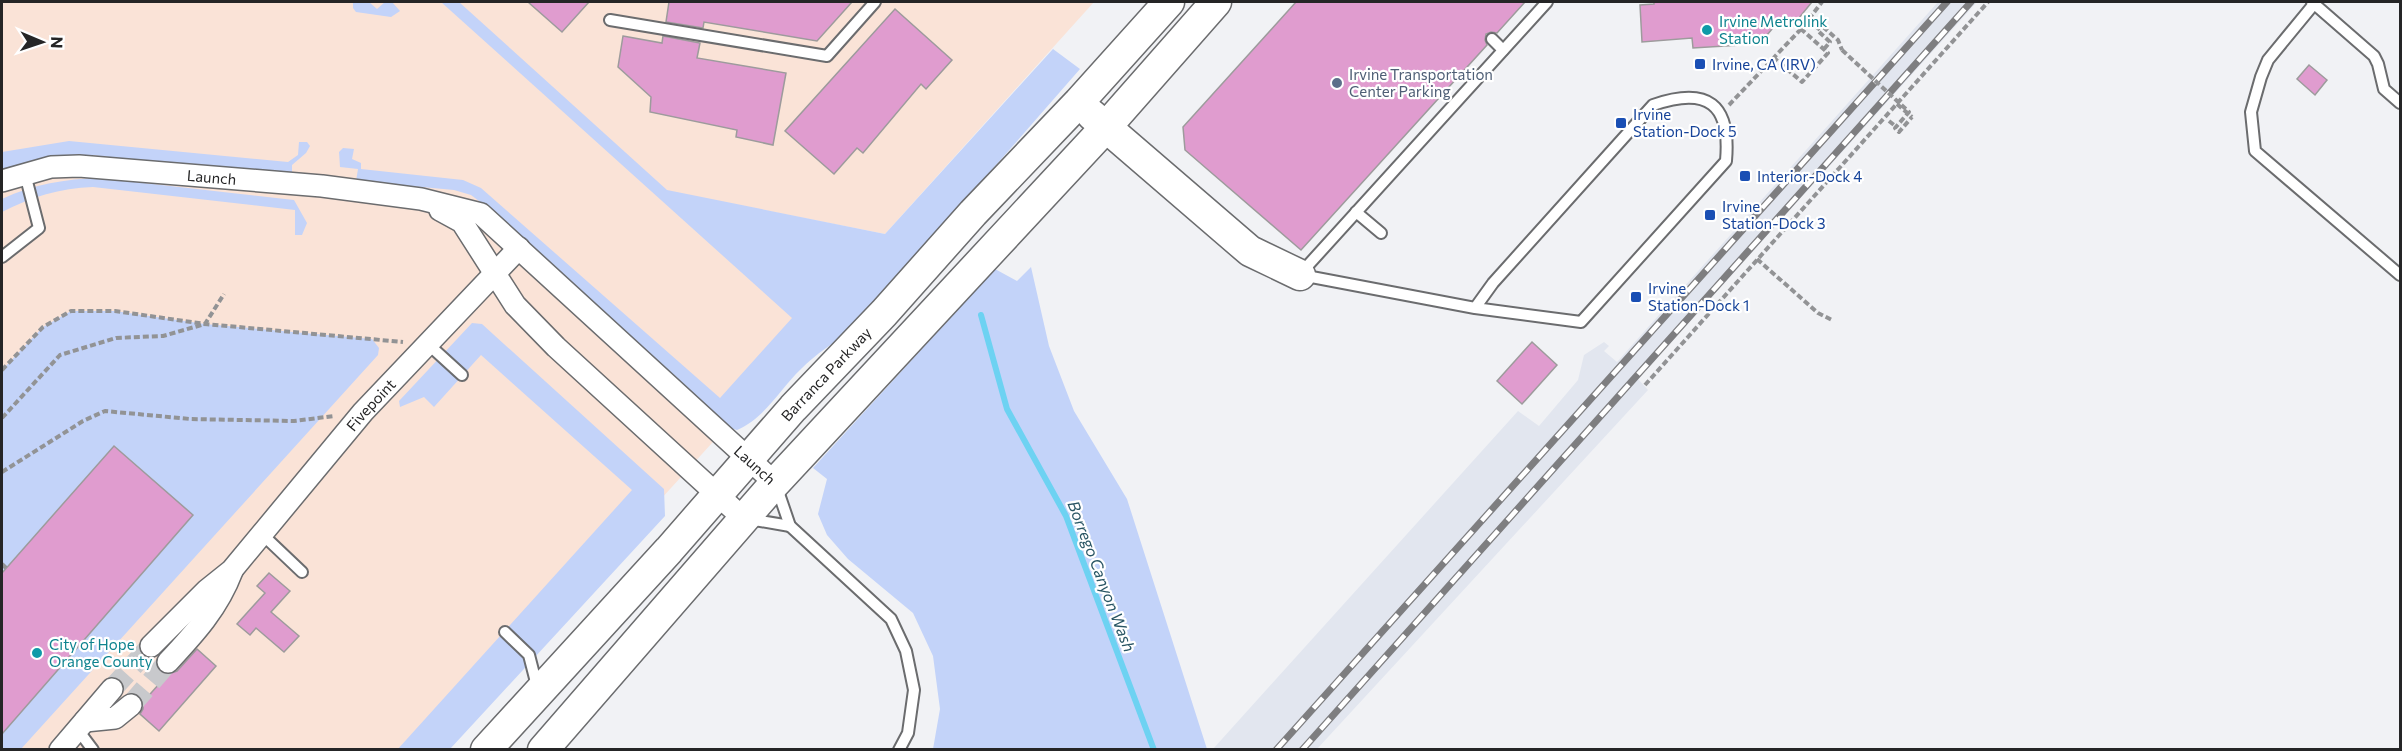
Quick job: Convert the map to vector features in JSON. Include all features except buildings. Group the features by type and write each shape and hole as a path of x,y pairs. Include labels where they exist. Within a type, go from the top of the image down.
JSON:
{"main road":[{"name":"Barranca Parkway","path":"486,750 669,550 793,408 884,313 973,213 1079,102 1169,2"},
{"path":"543,750 775,483 1106,127 1216,2"},
{"path":"1079,102 1250,251 1300,275"}],"street":[{"name":"Launch","path":"2,182 51,167 79,166 322,186 421,200 481,214 775,483"},
{"name":"Launch","path":"421,200 462,222 515,305 556,347 744,519"},
{"name":"Fivepoint","path":"151,646 207,590 232,570 363,412 519,248"},
{"name":"Fivepoint","path":"168,662 192,636 222,596 232,570"},
{"path":"60,750 112,689"},
{"path":"81,725 115,718 131,705"}],"lane":[{"path":"610,20 827,56 875,2"},
{"path":"1300,275 1547,2"},
{"path":"2400,103 2384,89 2374,56 2313,3 2268,60 2252,112 2255,151 2400,275"},
{"path":"1492,39 1503,50"},
{"path":"1300,275 1475,308 1581,322 1726,161 1728,138 1721,113 1709,103 1693,96 1674,98 1653,105 1493,283 1475,308"},
{"path":"2,257 39,228 25,174"},
{"path":"1356,212 1381,233"},
{"path":"428,345 462,375"},
{"name":"Launch","path":"775,483 790,526"},
{"path":"744,519 790,526 891,619 906,651 914,690 908,734 900,750"},
{"path":"262,534 302,572"},
{"path":"505,632 529,655 539,693"},
{"path":"81,725 93,750"}],"path":[{"path":"1721,113 1801,29 1822,2"},
{"path":"1645,385 1988,2"},
{"path":"1824,49 1830,42 1817,30 1821,25 1838,39 1842,50 1909,112 1895,128 1899,132 1912,117 1896,104"},
{"path":"1773,57 1802,82 1828,53 1801,29"},
{"path":"1890,121 1894,125"},
{"path":"1757,259 1818,313 1832,320"},
{"path":"2,418 60,355 116,338 164,336 205,324 224,294"},
{"path":"2,370 43,327 71,311 115,311 205,324 428,345"},
{"path":"2,472 82,421 105,411 190,418 294,421 363,412"},
{"path":"2,564 6,568"}],"shaded area":[{"path":"2,2 1094,2 885,234 668,191 816,329 432,750 2,749"},
{"path":"353,2 369,2 377,9 385,2 392,2 400,11 391,17 356,12"},
{"path":"441,2 459,2 667,190 885,234 1053,49 1080,69 850,332 813,358 764,411 737,430 718,424 487,207 471,195 454,190 356,181 358,169 340,167 339,152 343,148 354,149 352,159 361,163 361,169 463,180 481,188 720,398 792,318"},
{"path":"1938,2 1977,2 1638,379 1648,390 1317,749 1213,749 1518,411 1539,426 1578,380 1584,355 1604,342 1609,346 1604,351 1617,362"},
{"path":"69,141 288,162 298,155 299,142 307,142 310,146 306,153 292,165 292,172 282,176 91,155 52,156 2,173 2,152"},
{"path":"100,178 294,200 307,223 302,235 295,235 295,210 93,187 46,194 2,212 2,199 26,190 62,181"},
{"path":"1031,267 1049,346 1074,411 1127,499 1207,749 933,749 940,709 933,656 913,613 848,559 827,535 818,514 827,479 813,468 995,269 1017,281"},
{"path":"71,311 115,311 205,324 372,339 379,348 378,355 21,749 2,749 2,734 193,515 114,446 2,573 2,370 43,327"},
{"path":"472,323 482,324 664,489 665,516 450,749 397,750 632,490 481,355 434,407 424,397 400,407 399,401"}],"waterway":[{"name":"Borrego Canyon Wash","path":"981,315 1007,409 1066,516 1154,750"}],"tunnel":[{"path":"112,689 151,646"},
{"path":"131,705 168,662"}],"railway":[{"path":"1276,750 1947,2"},
{"path":"1302,750 1971,2"}],"place":[{"name":"Irvine Metrolink Station","path":"1707,30"},
{"name":"Irvine, CA (IRV)","path":"1700,64"},
{"name":"Irvine Transportation Center Parking","path":"1337,83"},
{"name":"Irvine Station-Dock 5","path":"1621,123"},
{"name":"Interior-Dock 4","path":"1745,176"},
{"name":"Irvine Station-Dock 3","path":"1710,215"},
{"name":"Irvine Station-Dock 1","path":"1636,297"},
{"name":"City of Hope Orange County","path":"37,653"}]}
